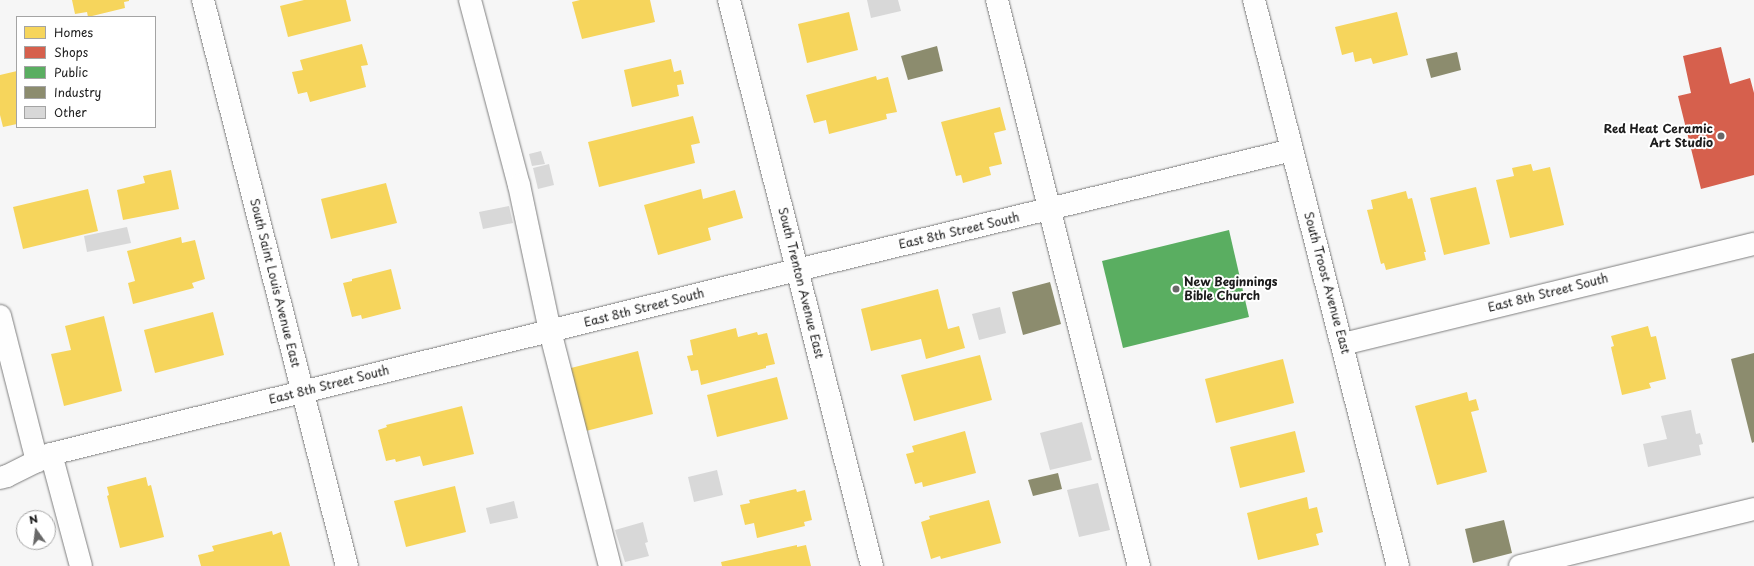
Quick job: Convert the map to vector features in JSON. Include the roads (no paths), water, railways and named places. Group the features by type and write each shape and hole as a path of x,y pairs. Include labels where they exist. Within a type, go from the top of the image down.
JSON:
{"street":[{"name":"South Saint Louis Avenue East","path":"203,0 346,566"},
{"path":"470,0 519,185 550,331 610,566"},
{"name":"South Trenton Avenue East","path":"729,0 872,566"},
{"path":"997,0 1139,566"},
{"name":"South Troost Avenue East","path":"1254,0 1343,344 1398,566"},
{"name":"East 8th Street South","path":"0,478 44,458 302,391 1292,150"},
{"name":"East 8th Street South","path":"1343,344 1754,244"},
{"path":"0,316 44,458 81,566"},
{"path":"1520,566 1754,508"}],"place":[{"name":"Red Heat Ceramic Art Studio","path":"1721,136"},
{"name":"New Beginnings Bible Church","path":"1176,289"}]}
